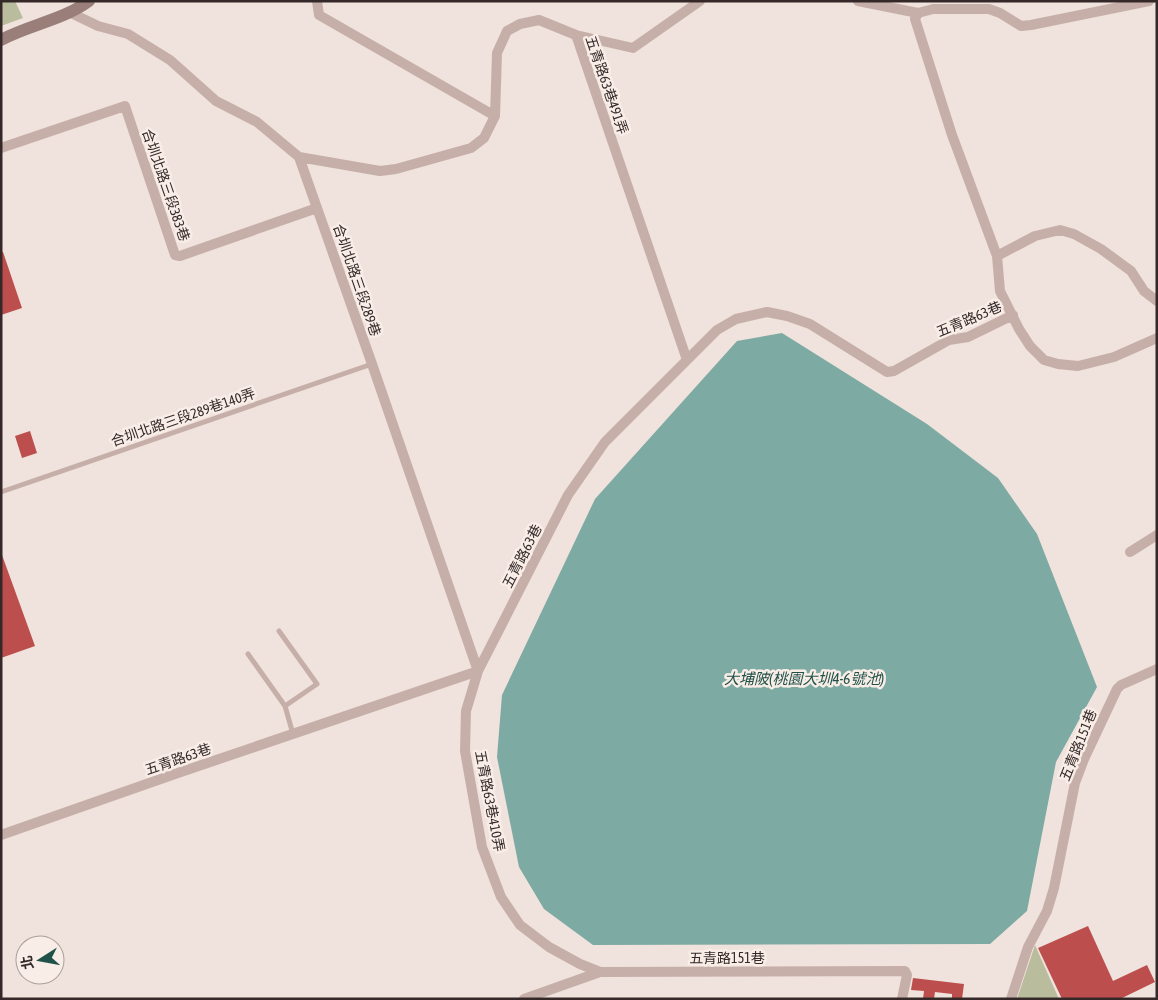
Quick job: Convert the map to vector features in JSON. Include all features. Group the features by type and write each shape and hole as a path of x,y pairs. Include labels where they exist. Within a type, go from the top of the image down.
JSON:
{"street":[{"path":"1,40 69,12 89,1"},
{"path":"317,1 319,15 495,116"},
{"path":"576,35 632,48 700,1"},
{"path":"858,1 917,16 933,9 989,9 1000,13 1021,26 1149,1"},
{"name":"合圳北路三段289巷","path":"69,12 98,26 128,34 170,60 216,101 257,122 299,158 478,671"},
{"path":"917,16 952,135 997,256 1000,291 1030,346 1044,360 1058,364 1078,366 1114,357 1157,338"},
{"name":"五青路63巷491弄","path":"299,158 380,171 424,162 471,148 484,138 495,116 497,52 507,31 520,24 539,20 576,35 687,360"},
{"name":"合圳北路三段383巷","path":"1,148 125,106 175,255 180,256 317,208"},
{"path":"997,256 1035,236 1060,230 1074,234 1101,249 1131,271 1144,291 1157,301"},
{"name":"五青路63巷","path":"1,835 478,671 568,495 605,442 717,330 736,319 767,312 787,316 810,324 888,372 894,371 949,340 968,337 1013,315"},
{"path":"1130,552 1157,535"},
{"name":"五青路151巷","path":"1012,999 1028,947 1047,911 1054,888 1075,783 1084,759 1117,689 1121,685 1157,669"},
{"name":"五青路63巷410弄","path":"478,671 466,711 465,751 482,847 501,897 520,924 549,947 580,964 600,972"},
{"name":"五青路151巷","path":"524,999 600,972 905,971 908,974 902,999"}],"lane":[{"name":"合圳北路三段289巷140弄","path":"1,492 372,364"},
{"path":"278,631 317,684 285,706"},
{"path":"248,654 285,706 293,734"}],"green space":[{"path":"1,1 15,1 23,18 1,26"},
{"path":"1035,945 1059,999 1017,999"}],"water":[{"name":"大埔陂(桃園大圳4-6號池)","path":"782,333 927,424 998,478 1037,534 1097,687 1056,762 1027,911 990,944 593,945 544,909 519,867 497,757 502,695 595,499 737,341"}],"building":[{"path":"1,252 3,252 22,308 1,315"},
{"path":"30,431 37,453 22,458 15,436"},
{"path":"1,555 35,646 1,658"},
{"path":"1088,926 1113,981 1147,965 1155,982 1120,999 1062,999 1038,948"},
{"path":"913,978 964,984 962,999 952,999 952,994 935,992 934,999 923,999 924,991 911,990"}]}
